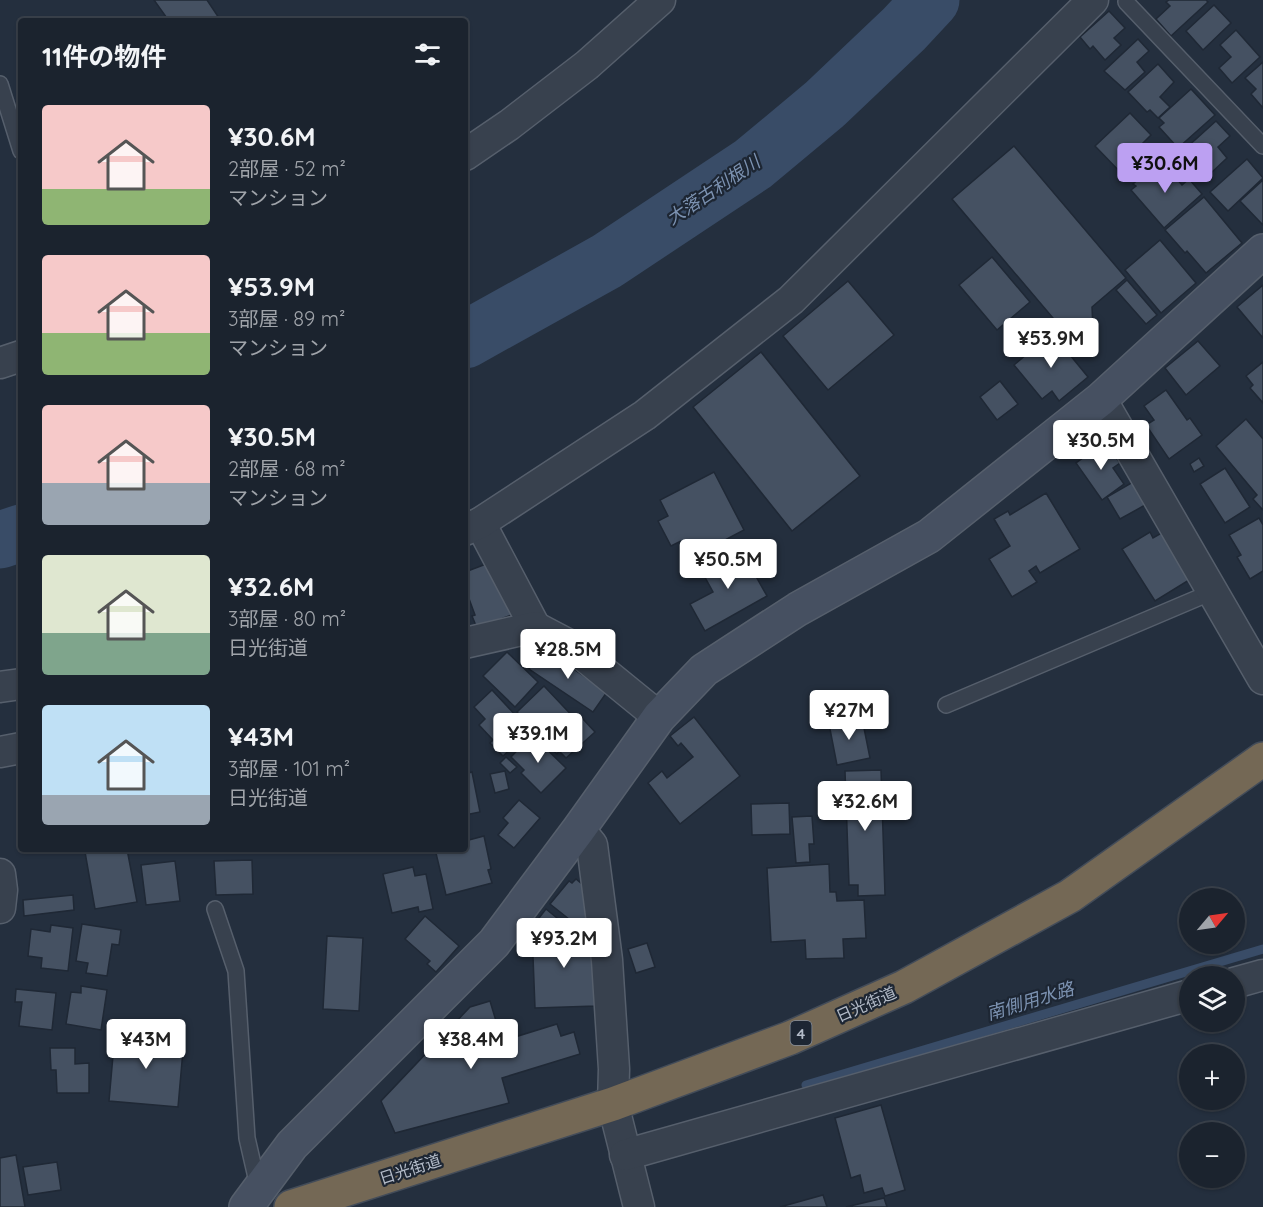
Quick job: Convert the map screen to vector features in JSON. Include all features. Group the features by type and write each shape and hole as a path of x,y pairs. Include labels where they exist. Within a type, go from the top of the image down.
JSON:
{"highway":[{"name":"日光街道","path":"291,1207 613,1104 790,1038 904,987 1070,896 1263,759"}],"street":[{"path":"468,153 509,125 587,65 660,0"},
{"path":"659,717 573,647 535,627 473,527 645,415 791,300 1093,0"},
{"path":"252,1197 292,1145 494,943 659,717 704,670 798,609 929,536 1101,399 1263,251"},
{"path":"0,363 18,357"},
{"path":"1101,399 1263,679"},
{"path":"468,642 535,627"},
{"path":"0,687 18,684"},
{"path":"0,752 18,749"},
{"path":"579,829 592,845 607,960 614,1069 613,1104 639,1207"},
{"path":"0,874 3,890 0,908"},
{"path":"1245,980 1263,975"},
{"path":"625,1155 1179,999"}],"lane":[{"path":"1126,2 1263,146"},
{"path":"0,84 18,141"},
{"path":"946,705 1212,592"},
{"path":"214,909 236,970 252,1197"}],"building":[{"path":"154,0 207,0 219,18 167,18"},
{"path":"1169,0 1206,0 1208,2 1171,36 1156,19 1170,6 1166,2"},
{"path":"1214,5 1231,23 1203,50 1186,31"},
{"path":"1109,11 1125,28 1114,38 1121,45 1105,60 1093,46 1090,49 1080,37"},
{"path":"1236,30 1260,57 1232,83 1219,68 1231,57 1220,45"},
{"path":"1138,39 1149,51 1137,62 1145,72 1125,90 1104,71"},
{"path":"1263,62 1263,108 1251,94 1256,89 1245,78"},
{"path":"1158,64 1174,82 1160,97 1170,107 1158,118 1150,110 1147,112 1128,92"},
{"path":"1191,89 1215,115 1178,148 1159,127 1164,123 1159,118"},
{"path":"1130,113 1151,135 1140,146 1145,151 1141,155 1143,158 1124,176 1095,146"},
{"path":"1216,121 1230,136 1218,147 1227,158 1211,173 1185,149"},
{"path":"1014,146 1126,278 1092,307 1093,328 1075,344 952,199"},
{"path":"1247,159 1263,178 1228,211 1210,192"},
{"path":"1160,160 1182,185 1189,179 1202,194 1164,228 1131,190 1136,186 1133,184"},
{"path":"1263,180 1263,225 1240,201"},
{"path":"1204,197 1242,243 1206,273 1165,230"},
{"path":"1160,240 1196,283 1161,313 1125,270"},
{"path":"992,257 1030,302 997,330 959,285"},
{"path":"1127,280 1157,315 1146,324 1116,290"},
{"path":"848,281 894,335 828,390 783,336"},
{"path":"1263,285 1263,338 1237,307"},
{"path":"1052,333 1088,377 1059,401 1052,391 1042,399 1014,365"},
{"path":"1198,341 1220,366 1186,395 1165,368"},
{"path":"761,352 860,476 792,531 693,407"},
{"path":"1263,362 1263,403 1250,388 1253,385 1246,376"},
{"path":"1000,381 1018,404 997,420 980,397"},
{"path":"1166,390 1187,420 1190,418 1202,435 1169,459 1146,425 1154,420 1144,406"},
{"path":"1246,419 1263,439 1263,510 1253,499 1257,495 1216,446"},
{"path":"1105,442 1120,463 1113,468 1124,484 1102,500 1076,463"},
{"path":"1199,458 1204,466 1194,472 1190,464"},
{"path":"1225,468 1250,507 1225,523 1200,484"},
{"path":"714,472 744,530 691,558 681,541 671,546 658,521 668,516 660,500"},
{"path":"1133,482 1147,504 1120,519 1107,497"},
{"path":"1046,493 1080,549 1040,573 1036,566 1029,571 1037,582 1012,597 989,559 1010,546 994,519 1008,511 1010,515"},
{"path":"1259,518 1263,525 1263,571 1250,579 1237,557 1241,555 1229,535"},
{"path":"1165,531 1194,577 1155,601 1122,549 1150,532 1153,538"},
{"path":"740,548 767,596 705,631 690,604 713,592 701,570"},
{"path":"494,561 514,614 477,628 468,596 468,571"},
{"path":"543,648 607,692 593,712 529,669"},
{"path":"507,652 538,682 515,707 483,676"},
{"path":"544,686 578,722 582,718 595,732 566,758 559,751 557,754 517,712"},
{"path":"492,690 530,731 503,756 490,743 493,740 479,725 485,719 474,707"},
{"path":"694,717 740,776 680,824 648,783 662,771 667,778 693,757 681,743 678,746 670,736"},
{"path":"862,718 870,758 837,765 829,724"},
{"path":"532,735 566,768 541,793 521,773 524,770 511,757"},
{"path":"506,757 517,767 510,773 500,763"},
{"path":"881,770 885,895 858,896 858,885 849,885 845,771"},
{"path":"505,771 509,789 495,793 490,774"},
{"path":"472,772 480,812 468,814 468,773"},
{"path":"519,800 540,818 514,848 498,835 508,823 503,818"},
{"path":"789,803 790,834 752,835 751,804"},
{"path":"812,816 814,844 809,844 810,862 796,863 792,817"},
{"path":"484,836 492,883 446,895 436,852 468,852 468,840"},
{"path":"85,852 128,852 137,902 95,909"},
{"path":"252,860 253,894 216,895 214,861"},
{"path":"175,861 180,901 146,905 141,865"},
{"path":"829,864 830,892 836,892 837,901 864,900 866,938 843,939 844,958 806,959 805,940 771,942 767,868"},
{"path":"413,867 415,876 426,874 433,909 419,912 418,907 392,913 383,874"},
{"path":"576,879 595,895 593,909 579,927 550,904 569,881 572,883"},
{"path":"73,895 74,910 24,916 23,900"},
{"path":"546,909 557,918 549,927 539,918"},
{"path":"425,916 459,946 436,972 427,964 430,961 405,939"},
{"path":"82,924 121,930 119,945 112,944 107,976 86,973 88,963 76,961"},
{"path":"51,925 73,928 68,971 41,968 42,958 28,956 31,929 50,932"},
{"path":"593,929 596,1006 535,1008 532,931"},
{"path":"327,936 363,938 359,1011 323,1009"},
{"path":"647,943 655,967 636,973 628,949"},
{"path":"81,986 107,990 101,1030 66,1024 71,992 81,993"},
{"path":"16,989 56,993 52,1030 19,1026 22,1002 15,1002"},
{"path":"490,1001 502,1041 557,1024 561,1036 574,1032 580,1054 502,1078 509,1103 395,1133 381,1101 470,1007"},
{"path":"115,1033 184,1039 178,1107 109,1101"},
{"path":"50,1048 75,1048 75,1064 89,1063 89,1093 57,1093 56,1070 51,1070"},
{"path":"881,1105 905,1190 885,1196 882,1188 864,1193 860,1175 851,1178 835,1118"},
{"path":"16,1155 25,1207 0,1207 0,1158"},
{"path":"57,1162 61,1190 28,1195 23,1167"},
{"path":"823,1195 827,1207 780,1207"},
{"path":"884,1198 887,1207 846,1207"}],"waterway":[{"name":"大落古利根川","path":"468,338 607,261 753,164 825,104 931,0"},
{"name":"大落古利根川","path":"0,540 18,534"},
{"name":"南側用水路","path":"806,1085 1263,949"}]}
